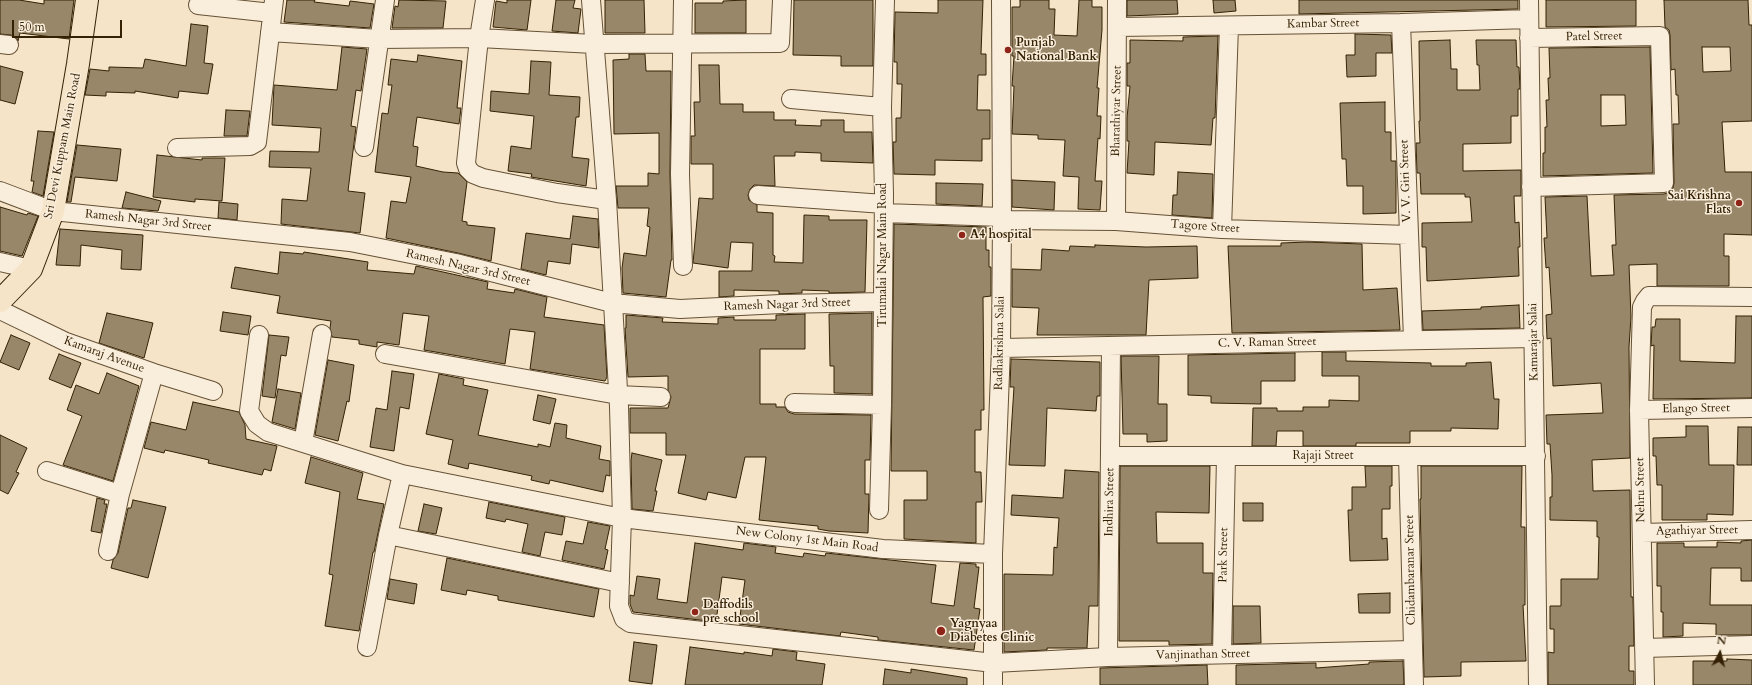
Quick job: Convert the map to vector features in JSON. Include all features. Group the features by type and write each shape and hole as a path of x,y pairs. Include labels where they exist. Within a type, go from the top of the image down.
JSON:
{"main road":[{"name":"Sri Devi Kuppam Main Road","path":"0,301 31,269 53,211 78,64 87,0"}],"street":[{"path":"364,147 385,0"},
{"path":"485,0 479,38 466,163 468,169 473,174 483,178 606,200"},
{"path":"388,535 620,583 622,518 618,395 606,200 591,0"},
{"path":"682,0 680,174 683,266"},
{"path":"270,32 379,39 479,38 594,44 780,43 782,0"},
{"name":"Tirumalai Nagar Main Road","path":"879,510 882,405 884,208 882,106 885,0"},
{"name":"Radhakrishna Salai","path":"993,685 993,554 1001,348 1001,0"},
{"name":"Bharathiyar Street","path":"1116,221 1117,0"},
{"name":"Kamarajar Salai","path":"1529,0 1538,685"},
{"path":"178,148 250,146 257,142 273,6 198,5"},
{"name":"Kambar Street","path":"1118,27 1401,23 1529,19"},
{"name":"V. V. Giri Street","path":"1401,23 1413,340"},
{"path":"1222,229 1229,26"},
{"name":"Patel Street","path":"1529,38 1660,36 1664,183 1531,187"},
{"path":"791,99 882,106"},
{"name":"Ramesh Nagar 3rd Street","path":"0,191 53,211 350,242 456,263 612,303 680,309 781,304 883,302"},
{"name":"Tagore Street","path":"758,195 1002,219 1116,221 1222,229 1408,235"},
{"path":"0,262 31,269"},
{"name":"Nehru Street","path":"1645,685 1639,410 1642,307 1649,296 1752,297"},
{"name":"Kamaraj Avenue","path":"0,310 66,342 154,373 213,391"},
{"path":"303,443 322,334"},
{"name":"New Colony 1st Main Road","path":"258,336 248,411 257,424 268,432 402,474 622,518 882,549 993,554"},
{"name":"C. V. Raman Street","path":"1001,348 1534,338"},
{"name":"Indhira Street","path":"1108,657 1111,346"},
{"path":"385,354 618,395 662,397"},
{"path":"108,551 120,494 154,373"},
{"path":"794,403 882,405"},
{"name":"Elango Street","path":"1639,410 1752,408"},
{"name":"Rajaji Street","path":"1110,456 1536,456"},
{"name":"Park Street","path":"1222,654 1226,456"},
{"name":"Chidambaranar Street","path":"1408,456 1414,685"},
{"path":"47,471 120,494"},
{"path":"367,647 388,535 402,474"},
{"name":"Agathiyar Street","path":"1642,533 1752,530"},
{"name":"Vanjinathan Street","path":"620,583 619,606 624,619 630,623 994,664 1108,657 1413,650"},
{"path":"1644,648 1752,645"}],"building":[{"path":"0,0 19,0 44,4 44,0 74,0 69,39 20,33 18,41 16,37 11,35 0,34"},
{"path":"287,0 315,0 314,2 349,6 350,1 374,4 370,28 284,22"},
{"path":"399,0 446,1 443,28 392,28 395,6 398,7"},
{"path":"507,0 531,0 527,30 493,27 496,1 507,3"},
{"path":"556,0 575,0 573,8 581,9 578,33 552,31"},
{"path":"605,0 644,0 645,33 605,33"},
{"path":"746,0 746,33 695,33 695,3 723,3 723,1"},
{"path":"794,0 873,0 873,66 841,66 841,56 793,55"},
{"path":"938,0 983,0 981,54 986,54 986,75 978,75 977,110 990,110 990,139 982,139 982,161 935,160 935,175 894,174 893,142 896,142 896,118 901,118 902,84 897,84 897,62 894,62 895,12 938,13"},
{"path":"1020,0 1049,0 1049,9 1055,9 1054,35 1077,36 1079,0 1092,0 1092,7 1102,7 1102,30 1097,88 1099,88 1097,116 1101,116 1095,181 1102,181 1100,210 1078,209 1079,177 1063,176 1065,140 1038,139 1038,135 1012,134 1014,86 1012,86 1014,56 1012,56 1012,7 1020,7"},
{"path":"1127,0 1177,0 1178,14 1127,16"},
{"path":"1213,0 1235,0 1236,11 1214,13"},
{"path":"1299,0 1518,0 1518,9 1299,14"},
{"path":"1546,0 1636,0 1636,26 1546,27"},
{"path":"1664,0 1748,0 1749,25 1752,25 1752,121 1722,122 1725,172 1752,172 1752,235 1724,234 1724,256 1729,256 1729,286 1657,286 1657,264 1629,265 1631,317 1629,347 1630,458 1592,460 1593,491 1630,490 1631,597 1633,597 1634,646 1629,646 1629,671 1634,671 1634,685 1548,685 1548,652 1554,653 1554,629 1550,629 1550,606 1561,606 1561,579 1598,579 1599,537 1597,537 1597,521 1550,520 1552,475 1550,444 1547,444 1546,415 1603,413 1601,383 1553,386 1551,338 1547,339 1546,315 1552,314 1549,267 1546,268 1544,238 1547,238 1545,197 1587,196 1591,276 1614,275 1612,245 1616,245 1614,195 1664,194 1673,188 1673,124 1679,124 1678,95 1676,95 1675,69 1671,70 1670,35 1669,30 1665,27","holes":["1702,47 1730,47 1731,71 1703,72"]},
{"path":"191,24 208,26 204,63 213,64 208,94 179,91 178,98 135,91 135,93 106,92 106,96 85,95 90,69 109,71 109,67 143,68 145,59 186,66"},
{"path":"1355,34 1391,35 1392,53 1376,53 1376,76 1347,77 1346,55 1355,55"},
{"path":"1218,36 1215,118 1213,118 1211,145 1155,142 1154,175 1127,173 1129,141 1127,141 1127,118 1130,86 1127,86 1127,63 1130,63 1130,40 1183,41 1183,37"},
{"path":"1450,40 1451,69 1457,69 1457,90 1480,90 1476,40 1516,40 1517,67 1519,67 1520,89 1518,89 1518,116 1511,116 1511,143 1463,144 1463,171 1521,170 1521,196 1514,196 1515,223 1519,222 1519,276 1427,281 1426,247 1422,247 1422,223 1472,222 1470,197 1465,197 1465,194 1421,194 1420,173 1417,173 1416,143 1420,143 1419,41"},
{"path":"342,47 367,49 361,91 356,90 351,126 356,127 348,191 365,193 360,233 281,224 282,199 307,201 311,168 269,167 270,151 319,152 321,128 272,125 274,85 337,90"},
{"path":"1650,47 1653,173 1543,176 1545,127 1547,127 1546,100 1549,100 1549,48","holes":["1601,95 1625,95 1626,125 1601,126"]},
{"path":"629,54 645,54 646,71 671,71 670,174 672,260 666,297 623,293 622,268 624,253 646,256 650,227 647,226 649,208 618,208 616,186 648,186 648,173 659,174 659,133 614,134 613,60 629,59"},
{"path":"418,55 462,61 457,108 461,108 459,124 417,117 413,146 418,147 416,166 443,172 458,173 467,182 462,221 467,222 467,225 495,228 491,261 386,238 391,201 406,203 411,177 375,172 382,113 388,114 392,85 388,85 391,59 417,62"},
{"path":"531,61 551,62 549,95 580,97 579,117 576,117 572,157 589,159 586,186 531,177 532,174 508,171 511,146 531,149 534,116 490,111 491,91 529,94"},
{"path":"699,65 719,65 720,104 743,104 743,112 774,112 774,120 796,120 795,125 821,126 821,120 844,120 844,132 872,132 873,163 821,161 821,153 795,152 795,156 774,156 775,186 754,185 750,189 748,195 749,200 757,205 757,212 773,213 774,262 803,263 804,215 829,216 829,220 867,220 865,292 829,293 829,291 802,290 802,293 779,294 779,291 734,290 734,296 719,297 719,271 752,271 753,243 731,242 728,268 693,263 699,198 713,199 713,164 691,164 691,136 695,136 694,102 700,102"},
{"path":"0,66 23,72 15,104 0,100"},
{"path":"1385,102 1385,132 1391,132 1391,161 1396,161 1396,213 1363,214 1363,186 1347,186 1346,159 1342,159 1340,103"},
{"path":"226,110 250,111 247,136 224,136"},
{"path":"38,131 54,132 43,196 32,192 34,181 31,181"},
{"path":"77,145 121,149 117,181 75,177 71,202 67,202"},
{"path":"157,155 202,160 202,158 225,158 222,201 195,199 195,202 153,197"},
{"path":"1178,172 1213,174 1212,218 1172,215 1173,195 1177,195"},
{"path":"1012,180 1055,182 1054,210 1012,207"},
{"path":"936,183 983,184 982,206 936,204"},
{"path":"126,192 161,201 158,211 122,208"},
{"path":"219,202 238,204 237,220 218,218"},
{"path":"0,207 27,215 28,213 38,216 22,256 0,251"},
{"path":"573,216 598,219 599,248 572,244 570,264 548,261 546,275 521,269 526,233 570,239"},
{"path":"894,224 986,227 986,250 989,250 989,267 991,267 991,296 983,297 984,410 981,410 981,430 975,430 975,472 981,472 982,502 976,502 976,543 904,539 904,500 927,500 927,471 891,471"},
{"path":"60,229 143,235 141,270 121,269 122,250 81,245 80,266 56,265"},
{"path":"1308,242 1362,244 1363,290 1397,288 1400,330 1232,333 1228,246 1281,246 1281,243"},
{"path":"1095,245 1146,247 1197,246 1198,278 1149,280 1146,335 1037,335 1039,308 1012,307 1012,269 1041,270 1042,249 1069,251 1070,246 1095,247"},
{"path":"280,252 303,254 304,252 368,262 367,270 414,274 416,266 488,282 487,289 514,293 515,289 547,297 544,317 604,325 607,377 605,381 530,369 535,332 510,329 505,364 424,350 429,316 403,313 399,345 377,342 377,347 359,344 359,340 332,337 330,328 331,321 277,313 280,296 231,288 235,267 278,274"},
{"path":"1519,305 1520,328 1423,330 1422,311 1481,309 1481,307"},
{"path":"223,312 251,316 248,335 220,331"},
{"path":"107,313 153,323 144,358 99,343"},
{"path":"872,313 872,394 834,393 834,366 830,366 829,314"},
{"path":"805,314 805,349 760,349 760,404 776,404 776,407 785,407 788,412 794,414 871,415 870,460 865,460 865,494 869,494 868,533 829,531 818,529 818,526 759,520 766,457 745,457 736,498 708,492 706,500 678,493 686,455 666,455 666,433 630,433 630,408 668,408 671,397 668,390 668,376 628,377 625,328 626,315 663,318 662,322 718,324 718,318 734,317 734,320 776,320 776,315"},
{"path":"1736,316 1752,316 1752,398 1653,399 1654,345 1651,346 1652,327 1655,327 1656,319 1680,319 1680,361 1735,363"},
{"path":"11,335 30,343 19,370 0,362"},
{"path":"269,335 289,337 286,356 281,355 275,398 262,396"},
{"path":"1322,352 1346,352 1346,361 1431,363 1431,366 1466,366 1466,363 1491,362 1494,399 1499,399 1498,429 1451,428 1451,431 1410,431 1410,443 1356,443 1356,446 1303,446 1303,431 1277,431 1276,446 1252,446 1253,408 1277,408 1277,411 1303,411 1303,407 1329,407 1329,400 1359,401 1359,376 1322,376"},
{"path":"1295,353 1295,381 1261,381 1261,404 1211,403 1211,396 1188,395 1188,355"},
{"path":"59,354 81,363 71,388 49,379"},
{"path":"1121,356 1159,356 1158,404 1167,404 1167,441 1147,442 1147,434 1123,434"},
{"path":"1011,359 1100,362 1100,396 1097,396 1096,411 1047,408 1045,466 1009,465 1014,387 1010,387"},
{"path":"328,360 354,365 349,402 347,401 338,441 315,435"},
{"path":"392,371 414,374 409,409 400,407 394,451 370,447 376,408 387,410"},
{"path":"107,373 139,386 113,481 63,465 82,416 67,410 76,385 99,394"},
{"path":"439,374 464,379 463,385 488,390 478,435 538,447 538,444 550,447 555,423 567,425 566,438 601,446 599,459 610,461 610,476 606,475 603,492 550,480 549,484 531,480 532,476 469,463 468,469 448,464 453,440 426,434"},
{"path":"278,389 301,393 295,429 272,422"},
{"path":"538,395 556,399 550,424 533,420"},
{"path":"193,402 239,412 245,425 246,439 277,446 271,471 264,469 262,475 208,463 209,460 165,450 164,453 144,448 151,422 186,430"},
{"path":"1686,426 1708,426 1709,465 1734,465 1733,515 1707,514 1707,520 1662,520 1662,485 1657,485 1656,456 1653,456 1653,438 1686,437"},
{"path":"1738,427 1752,427 1752,465 1737,465"},
{"path":"0,435 27,448 16,472 19,473 8,494 0,490"},
{"path":"632,453 662,460 655,491 657,491 653,511 632,509"},
{"path":"311,457 363,473 357,499 384,504 373,552 359,631 325,626 333,575 329,574 340,492 305,483"},
{"path":"1120,466 1210,466 1209,513 1156,512 1157,543 1203,543 1203,573 1213,573 1212,644 1169,645 1169,641 1119,641"},
{"path":"1365,466 1392,466 1390,509 1382,509 1382,539 1387,538 1388,560 1350,561 1348,510 1352,510 1352,487 1366,487"},
{"path":"1421,466 1522,466 1521,527 1525,527 1525,605 1523,605 1526,661 1461,662 1461,676 1424,677 1420,499"},
{"path":"1065,470 1099,472 1098,606 1089,606 1087,648 1047,648 1047,650 1004,652 1004,574 1053,575 1054,547 1057,548 1059,518 1011,515 1012,495 1063,498"},
{"path":"97,498 105,500 104,504 107,504 101,533 91,531"},
{"path":"133,500 166,507 148,578 111,568 113,560 118,553 128,508 131,508"},
{"path":"489,502 565,517 562,535 545,532 540,556 522,552 528,524 506,519 505,522 486,518"},
{"path":"1243,503 1263,503 1263,521 1243,521"},
{"path":"424,504 442,508 436,534 418,531"},
{"path":"588,522 610,526 605,549 608,550 604,569 562,560 566,541 583,544"},
{"path":"1752,540 1752,581 1741,581 1741,568 1711,568 1710,605 1752,605 1752,635 1716,635 1716,624 1683,623 1683,636 1663,637 1661,586 1657,586 1657,543 1684,543 1684,547 1717,547 1717,542 1741,543 1741,541"},
{"path":"695,543 743,550 744,543 776,547 775,553 803,557 804,553 825,556 826,553 936,565 931,603 954,606 960,563 976,564 976,567 979,567 974,608 980,609 974,650 878,640 878,637 841,632 840,636 739,624 745,580 722,577 716,622 633,612 630,604 630,595 634,596 637,576 660,579 657,599 687,603"},
{"path":"447,558 599,589 594,617 498,600 498,596 467,590 466,595 441,590"},
{"path":"390,579 417,584 414,604 387,599"},
{"path":"1390,593 1390,613 1359,613 1358,594"},
{"path":"1233,606 1260,606 1261,643 1233,644"},
{"path":"634,642 657,645 652,684 629,681"},
{"path":"690,647 772,656 773,649 797,652 796,660 825,664 822,685 685,685"},
{"path":"1727,659 1752,660 1752,685 1693,685 1693,661 1727,661"},
{"path":"1403,661 1404,685 1236,685 1236,665 1316,663 1316,668 1369,664 1369,662"},
{"path":"1207,665 1208,685 1100,685 1100,668"},
{"path":"885,669 911,673 911,669 967,678 967,685 883,685"}],"place":[{"name":"Punjab National Bank","path":"1008,50"},
{"name":"Sai Krishna Flats","path":"1739,203"},
{"name":"A4 hospital","path":"962,235"},
{"name":"Daffodils pre school","path":"695,612"},
{"name":"Yagnyaa Diabetes Clinic","path":"941,631"}]}
